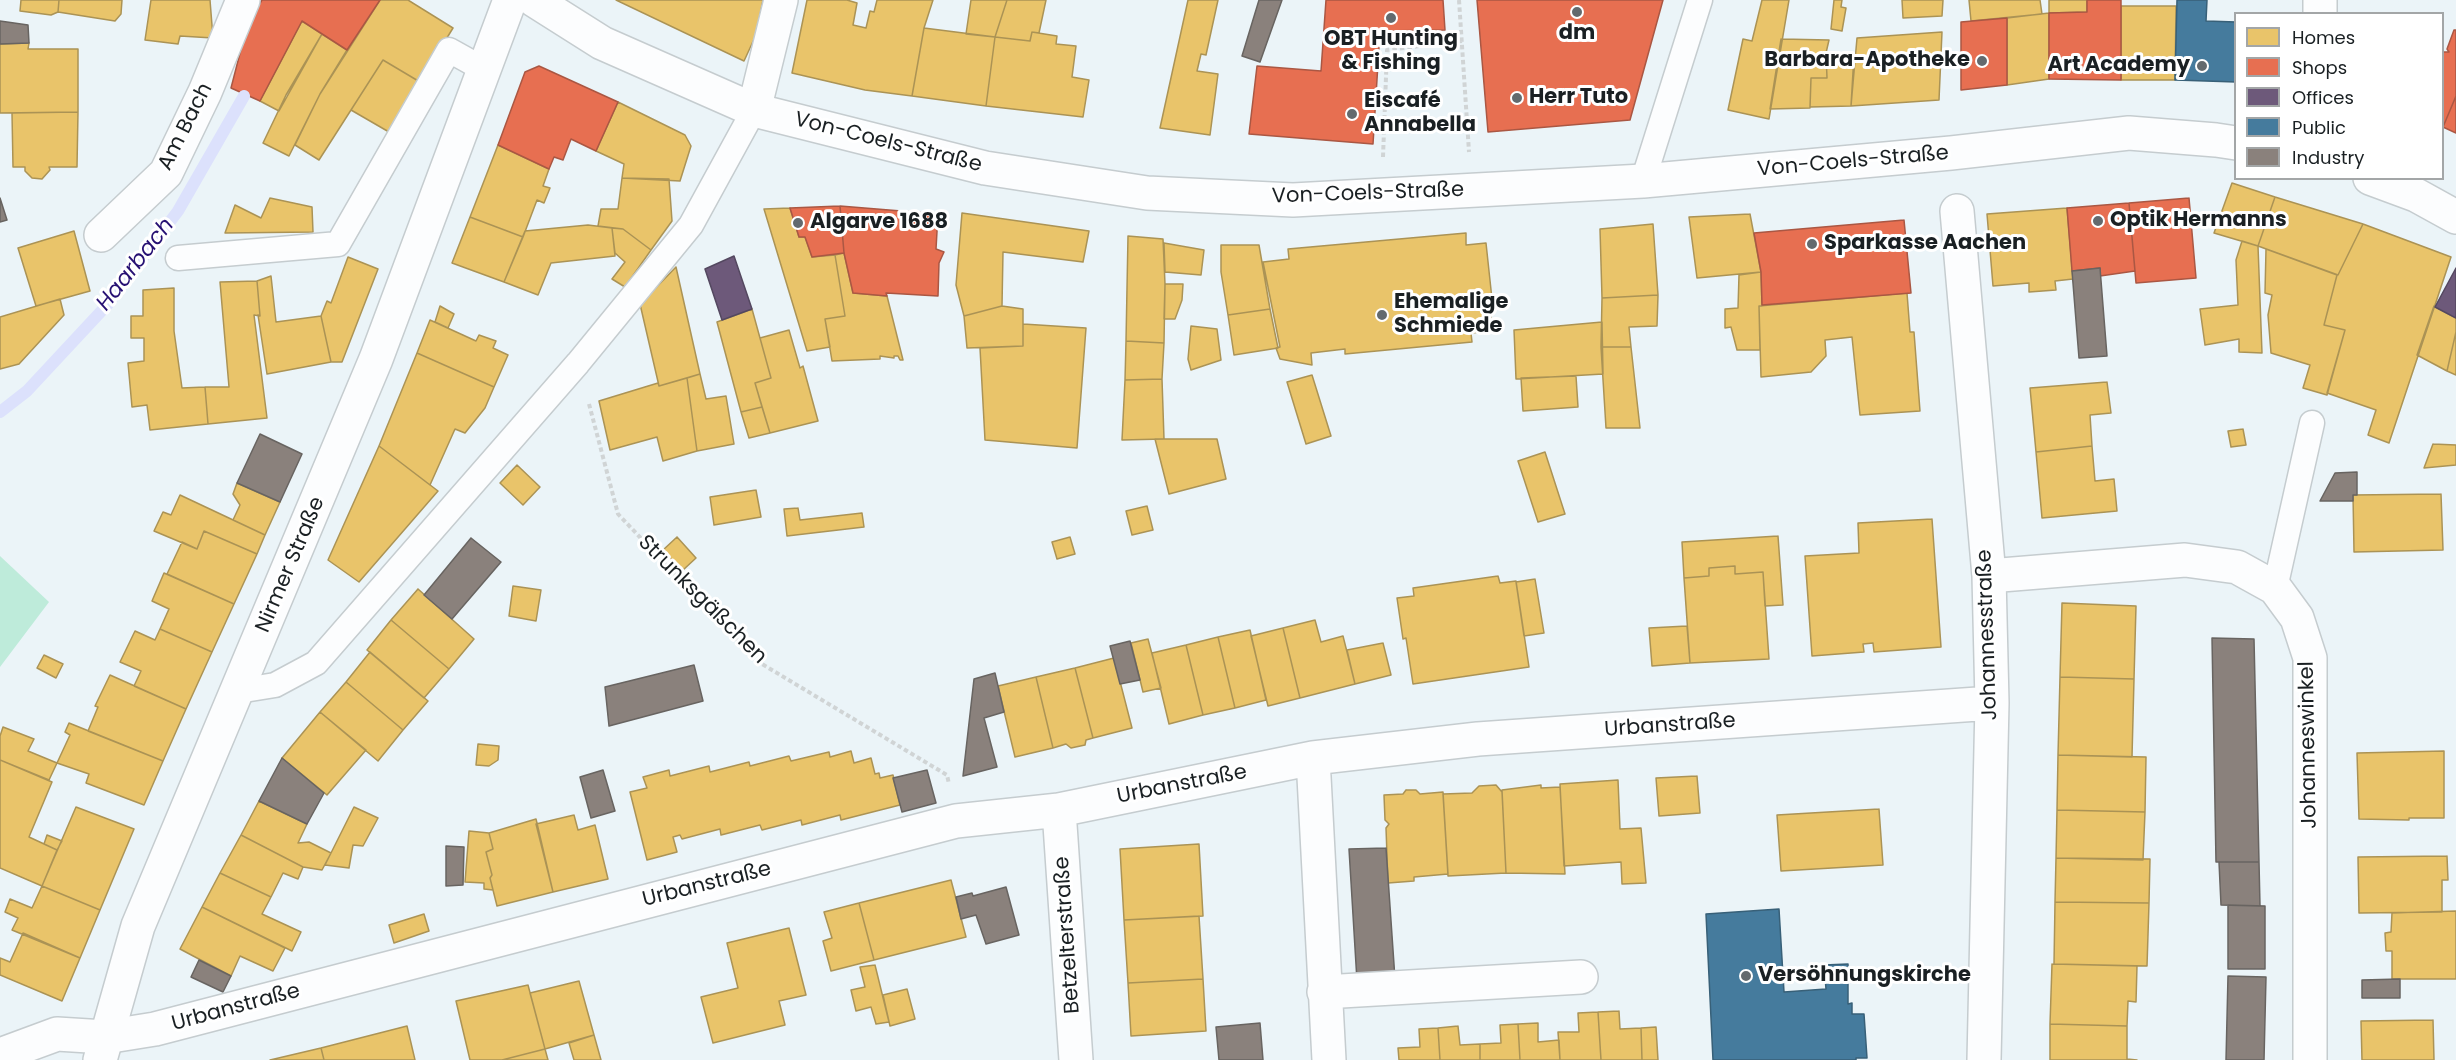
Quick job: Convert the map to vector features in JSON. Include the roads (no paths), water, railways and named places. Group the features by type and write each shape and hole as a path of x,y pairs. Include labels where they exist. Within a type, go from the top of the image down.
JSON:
{"street":[{"name":"Am Bach","path":"101,235 166,173 205,92 243,0"},
{"name":"Nirmer Straße","path":"103,1049 138,926 376,359 510,0"},
{"name":"Von-Coels-Straße","path":"534,0 602,43 754,110 985,168 1147,193 1293,200 1643,181 1951,153 2129,133 2234,143"},
{"path":"754,110 781,0"},
{"path":"2375,180 2416,195 2456,217"},
{"name":"Johannesstraße","path":"1957,211 1989,576 1992,703 1984,1060"},
{"name":"Johanneswinkel","path":"1989,576 2185,560 2237,567 2275,588 2297,618 2310,658 2310,1060"},
{"name":"Urbanstraße","path":"0,1055 57,1034 103,1049 154,1029 956,821 1059,810 1313,758 1478,739 1992,703"},
{"path":"1313,758 1329,1060"},
{"name":"Betzelterstraße","path":"1059,810 1076,1060"},
{"path":"1324,992 1581,976"}],"lane":[{"path":"1643,181 1700,0"},
{"path":"178,258 338,244 449,50 485,70"},
{"path":"238,691 275,685 316,663 578,363 691,225 754,110"},
{"path":"2275,588 2312,423"}],"waterway":[{"name":"Haarbach","path":"0,412 27,391 108,304 178,211 244,96"}],"place":[{"name":"dm","path":"1577,12"},
{"name":"OBT Hunting & Fishing","path":"1391,18"},
{"name":"Barbara-Apotheke","path":"1982,61"},
{"name":"Art Academy","path":"2202,66"},
{"name":"Herr Tuto","path":"1517,98"},
{"name":"Eiscafé Annabella","path":"1352,114"},
{"name":"Optik Hermanns","path":"2098,221"},
{"name":"Algarve 1688","path":"798,223"},
{"name":"Sparkasse Aachen","path":"1812,244"},
{"name":"Ehemalige Schmiede","path":"1382,315"},
{"name":"Versöhnungskirche","path":"1746,976"}]}
